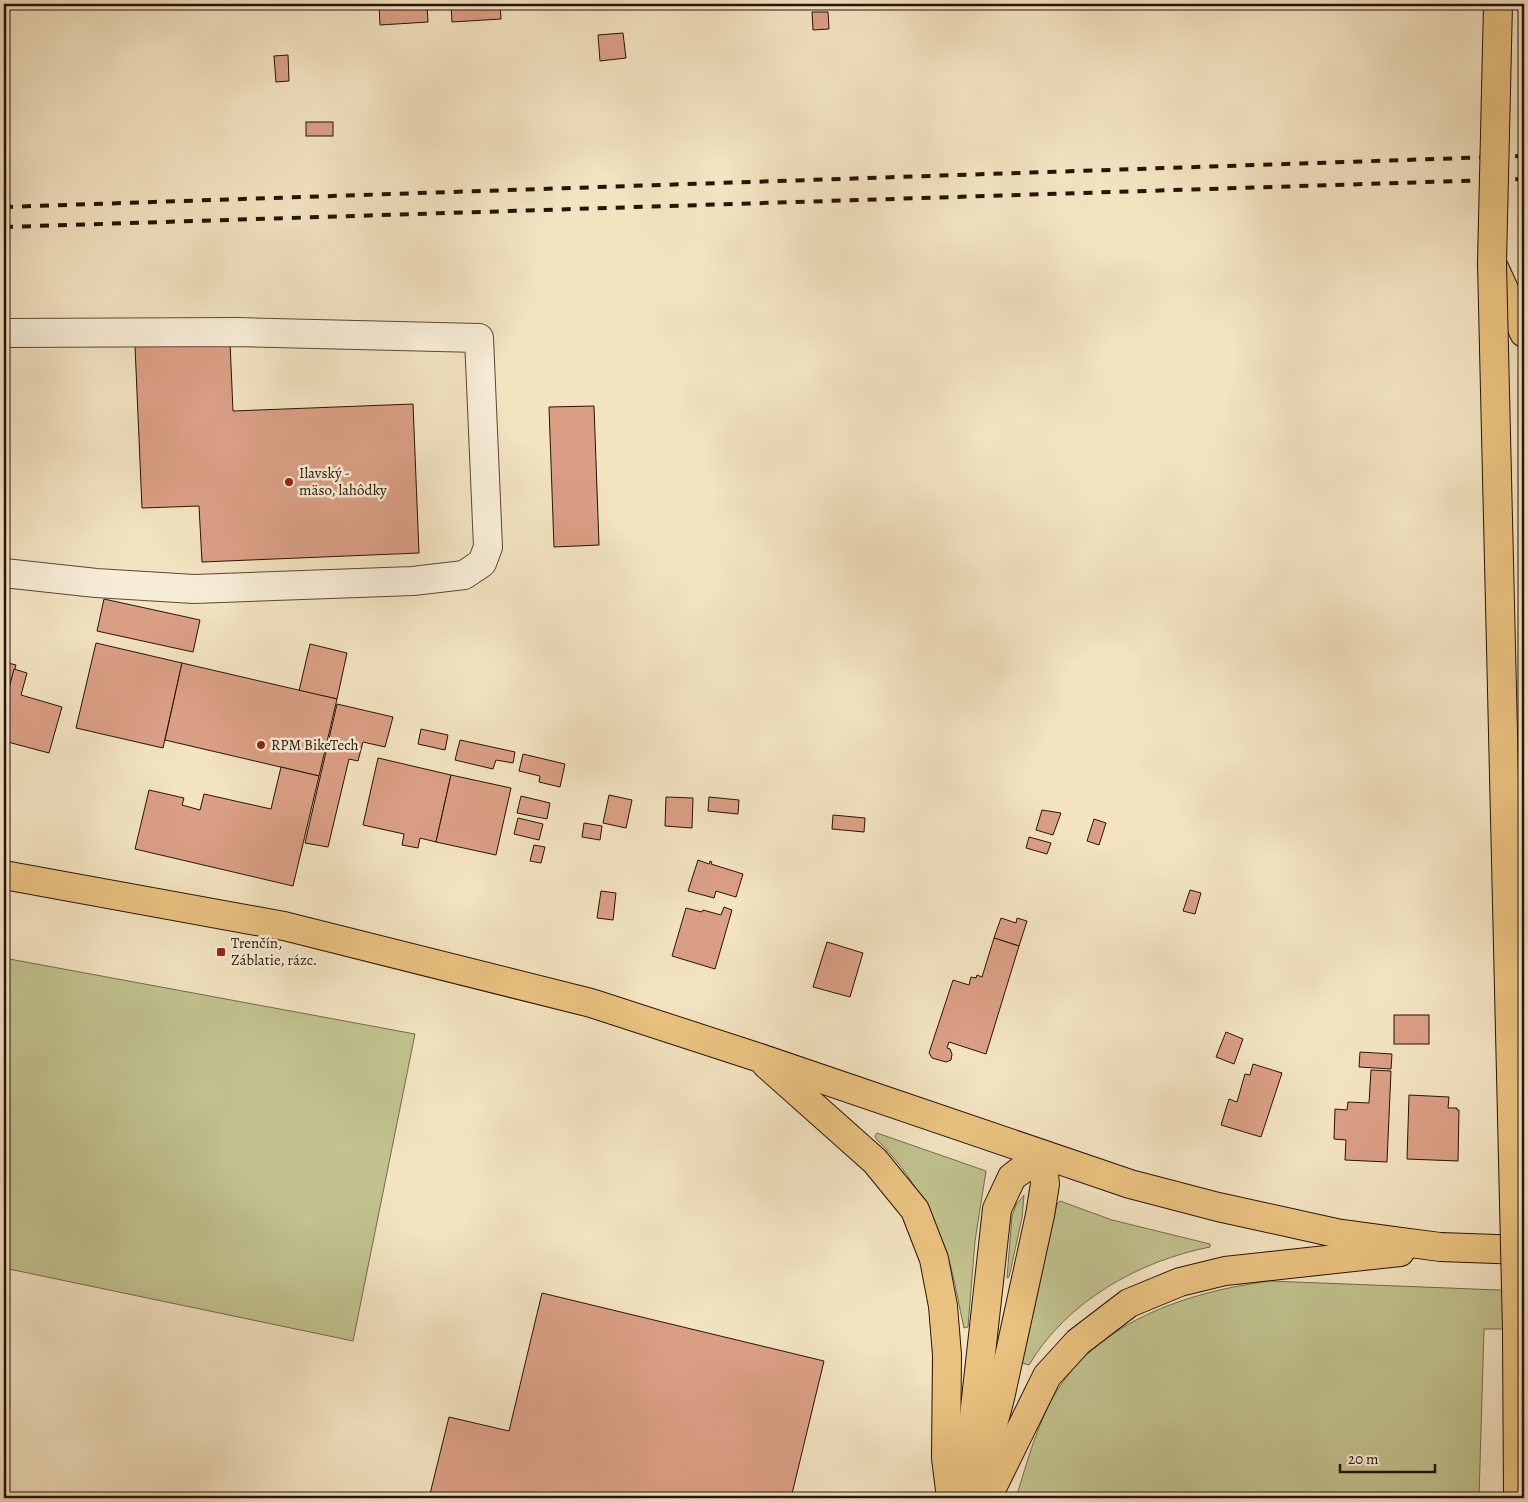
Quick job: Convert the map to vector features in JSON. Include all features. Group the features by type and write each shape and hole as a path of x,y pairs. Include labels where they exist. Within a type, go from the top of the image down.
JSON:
{"main road":[{"path":"1498,4 1492,263 1517,1331 1518,1498"},
{"path":"1492,263 1524,333"},
{"path":"4,875 284,926 591,1003 757,1056 1130,1184 1262,1217 1336,1233 1440,1247 1524,1250"},
{"path":"757,1056 876,1161 915,1210 934,1259 943,1306 947,1355 946,1458 951,1498"},
{"path":"965,1498 997,1209 1012,1177 1042,1155"},
{"path":"974,1498 1000,1398 1040,1215 1045,1184 1042,1155"},
{"path":"987,1498 1047,1376 1078,1342 1129,1303 1180,1282 1225,1271 1440,1247"}],"lane":[{"path":"4,334 238,332 479,338 488,547 482,563 464,575 413,581 194,589 96,583 4,573"}],"green space":[{"path":"4,958 415,1034 353,1341 4,1268"},
{"path":"877,1133 986,1171 975,1241 968,1327 964,1328 950,1264 938,1230 912,1182 890,1153 877,1140 875,1136"},
{"path":"1024,1195 1022,1218 1009,1277 1007,1278 1012,1216 1016,1205"},
{"path":"1060,1201 1112,1220 1210,1244 1210,1247 1183,1253 1157,1262 1107,1287 1084,1303 1063,1322 1045,1342 1029,1365 1022,1363 1057,1204"},
{"path":"1270,1281 1524,1291 1524,1329 1484,1329 1479,1498 1016,1498 1035,1439 1049,1405 1067,1377 1089,1353 1115,1333 1143,1316 1174,1303 1206,1293"}],"building":[{"path":"379,4 427,4 428,22 380,25"},
{"path":"451,4 500,4 501,19 452,22"},
{"path":"812,12 828,12 829,29 813,30"},
{"path":"623,33 626,58 600,61 598,35"},
{"path":"288,55 289,81 276,82 274,56"},
{"path":"306,122 333,122 333,136 306,136"},
{"path":"230,342 233,411 413,404 419,553 202,562 199,506 142,508 135,346"},
{"path":"594,406 599,545 554,547 549,407"},
{"path":"104,599 200,620 193,652 97,631"},
{"path":"96,643 182,663 163,748 76,728"},
{"path":"310,644 347,653 337,699 299,691"},
{"path":"4,662 16,665 4,708"},
{"path":"182,663 337,699 319,776 165,740"},
{"path":"14,669 27,673 21,695 62,707 49,753 4,741 4,708"},
{"path":"337,704 393,717 385,747 363,742 358,761 349,759 328,847 305,843"},
{"path":"421,729 448,735 445,750 418,744"},
{"path":"460,740 515,752 513,763 496,760 493,769 455,760"},
{"path":"523,754 565,764 560,787 539,782 540,776 519,771"},
{"path":"378,758 451,775 436,842 420,838 418,848 402,845 404,834 363,825"},
{"path":"281,767 319,776 293,886 135,849 149,790 184,798 182,805 200,810 204,794 271,809"},
{"path":"451,775 511,788 496,855 436,842"},
{"path":"609,795 632,800 626,828 603,823"},
{"path":"521,796 550,803 547,819 517,813"},
{"path":"666,797 693,798 692,828 665,826"},
{"path":"709,797 739,800 738,814 708,811"},
{"path":"1042,810 1061,813 1053,835 1036,830"},
{"path":"833,815 865,818 864,832 832,829"},
{"path":"518,818 543,824 539,840 514,834"},
{"path":"1094,819 1106,823 1099,845 1087,841"},
{"path":"584,823 602,826 600,840 582,837"},
{"path":"1029,837 1051,843 1047,854 1026,848"},
{"path":"534,845 545,847 541,863 530,861"},
{"path":"698,860 709,864 710,861 712,862 711,864 743,874 736,897 716,891 714,898 688,891"},
{"path":"1190,890 1201,893 1195,914 1183,911"},
{"path":"601,891 616,893 613,920 597,918"},
{"path":"724,907 732,910 715,969 672,956 686,908 721,915"},
{"path":"1001,918 1016,923 1017,918 1027,921 1019,946 994,938"},
{"path":"994,938 1019,946 986,1054 949,1042 947,1048 950,1049 952,1054 951,1060 946,1062 932,1058 929,1053 953,980 969,985 971,977 976,978 977,975 982,977"},
{"path":"827,942 863,953 850,997 813,987"},
{"path":"1394,1015 1429,1015 1429,1044 1394,1044"},
{"path":"1226,1032 1243,1039 1234,1064 1216,1057"},
{"path":"1360,1052 1392,1054 1391,1069 1359,1067"},
{"path":"1253,1064 1282,1073 1261,1137 1221,1125 1229,1099 1237,1102 1245,1074 1250,1075"},
{"path":"1371,1070 1391,1071 1387,1162 1345,1160 1346,1140 1334,1139 1335,1109 1347,1110 1348,1102 1369,1103"},
{"path":"1409,1095 1449,1097 1448,1108 1457,1108 1459,1110 1458,1161 1407,1159"},
{"path":"542,1293 824,1361 791,1498 429,1498 449,1417 509,1431"}],"railway":[{"path":"4,207 1524,156"},
{"path":"4,227 1524,179"}],"place":[{"name":"Ilavský - mäso, lahôdky","path":"289,482"},
{"name":"RPM BikeTech","path":"261,745"},
{"name":"Trenčín, Záblatie, rázc.","path":"221,952"}]}
